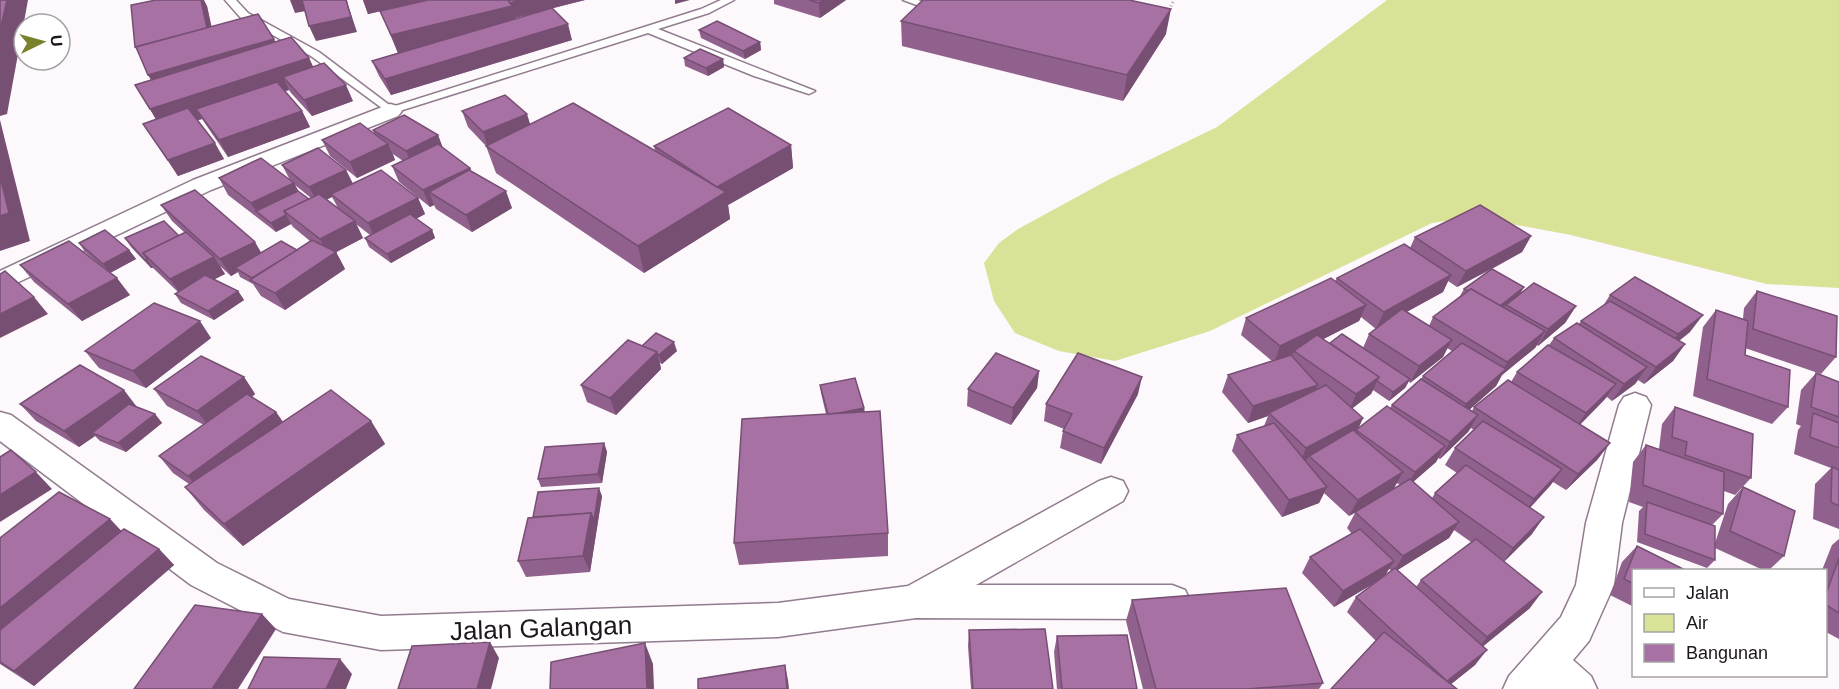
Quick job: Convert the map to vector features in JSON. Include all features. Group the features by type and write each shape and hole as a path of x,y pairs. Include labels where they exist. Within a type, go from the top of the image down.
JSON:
{"street":[{"path":"0,282 202,185 390,111"},
{"path":"1577,689 1534,675 1575,629 1595,585 1604,523 1635,405"},
{"name":"Jalan Galangan","path":"0,424 204,573 284,615 381,633 778,620 914,602 1111,491"},
{"path":"914,602 1203,601"}],"lane":[{"path":"230,0 244,15 315,54 390,111 705,11 729,0"},
{"path":"908,0 933,8"},
{"path":"648,29 758,74 809,91"}],"path":[{"path":"1169,10 1174,0"}],"water":[{"path":"1387,0 1839,0 1839,288 1767,284 1571,235 1473,217 1432,223 1210,331 1115,361 1059,351 1015,333 994,301 984,263 999,243 1018,229 1108,180 1217,127"}],"building":[{"path":"0,0 7,0 0,31"},
{"path":"156,0 201,0 207,28 135,47 131,5"},
{"path":"302,0 346,0 351,17 309,26"},
{"path":"428,0 508,0 512,6 391,35 380,11"},
{"path":"923,0 1129,0 1171,9 1127,75 901,21"},
{"path":"552,8 568,24 385,79 372,61"},
{"path":"258,14 274,39 148,75 136,47"},
{"path":"717,21 760,42 743,51 699,30"},
{"path":"291,37 309,58 150,109 135,85"},
{"path":"700,49 723,59 706,68 684,58"},
{"path":"324,63 346,85 304,100 283,77"},
{"path":"277,82 302,111 219,140 196,109"},
{"path":"505,95 527,114 483,132 462,111"},
{"path":"573,103 726,192 638,246 486,146"},
{"path":"188,108 215,143 168,160 143,124"},
{"path":"728,108 791,145 717,187 654,146"},
{"path":"404,115 438,135 406,151 373,130"},
{"path":"360,123 388,144 350,162 322,140"},
{"path":"438,144 470,168 423,190 392,166"},
{"path":"318,148 346,170 309,187 282,165"},
{"path":"261,158 294,183 251,203 219,178"},
{"path":"381,170 418,198 368,223 331,194"},
{"path":"469,170 506,191 466,215 429,192"},
{"path":"0,176 9,213 0,216"},
{"path":"195,190 255,242 220,259 161,205"},
{"path":"298,191 309,199 284,211 286,215 271,223 256,211"},
{"path":"319,194 355,221 320,239 284,211"},
{"path":"1480,205 1531,236 1466,271 1415,237"},
{"path":"410,214 432,230 387,254 365,238"},
{"path":"164,221 179,236 143,253 147,259 145,260 125,238"},
{"path":"105,230 129,250 103,264 79,243"},
{"path":"186,232 214,257 170,279 143,253"},
{"path":"312,240 336,252 275,293 250,280"},
{"path":"69,241 117,278 68,304 20,265"},
{"path":"281,241 297,250 252,278 235,268"},
{"path":"1404,244 1451,275 1384,312 1337,278"},
{"path":"1492,269 1524,287 1500,306 1471,289 1468,291 1464,289"},
{"path":"5,271 34,297 0,314 0,274"},
{"path":"205,275 238,291 208,311 175,294"},
{"path":"1635,277 1703,315 1678,334 1610,295"},
{"path":"1331,278 1366,305 1280,346 1246,318"},
{"path":"1534,283 1576,306 1548,329 1506,305"},
{"path":"1471,289 1545,331 1507,362 1433,317"},
{"path":"1757,291 1837,316 1836,357 1753,329"},
{"path":"1610,301 1685,344 1656,367 1581,321"},
{"path":"154,303 200,321 133,371 85,351"},
{"path":"1402,309 1452,340 1419,366 1369,334"},
{"path":"1716,310 1748,321 1745,355 1790,370 1788,407 1707,379"},
{"path":"1577,323 1647,367 1624,384 1554,338"},
{"path":"656,333 674,342 659,355 642,346"},
{"path":"1342,334 1410,379 1393,392 1377,381 1379,377 1330,343"},
{"path":"1317,335 1379,377 1356,394 1294,351"},
{"path":"628,340 657,352 610,398 581,385"},
{"path":"1462,343 1506,369 1466,404 1423,376"},
{"path":"1548,345 1616,384 1586,413 1517,372"},
{"path":"996,353 1039,371 1013,408 968,389"},
{"path":"1078,353 1142,377 1104,448 1063,431 1072,414 1046,404"},
{"path":"1291,355 1318,385 1253,406 1228,375"},
{"path":"201,356 244,377 197,411 154,389"},
{"path":"80,365 124,390 64,431 20,404"},
{"path":"1816,373 1839,382 1839,417 1811,407"},
{"path":"855,378 864,408 828,414 820,385"},
{"path":"1421,379 1478,415 1450,442 1392,405"},
{"path":"1508,380 1610,443 1578,474 1474,407"},
{"path":"1326,385 1363,418 1306,448 1269,413"},
{"path":"331,390 371,421 224,524 185,487"},
{"path":"247,394 276,412 188,476 159,456"},
{"path":"129,404 155,414 118,443 92,433"},
{"path":"1387,406 1445,446 1415,472 1356,430"},
{"path":"1675,407 1753,434 1751,478 1685,455 1687,442 1672,437"},
{"path":"880,411 888,533 734,543 742,419"},
{"path":"1813,413 1839,423 1839,448 1810,437"},
{"path":"1483,421 1562,469 1534,499 1455,448"},
{"path":"1274,423 1327,487 1289,500 1237,435"},
{"path":"1353,430 1403,472 1358,500 1309,456"},
{"path":"604,443 598,474 538,479 545,447"},
{"path":"1646,445 1724,472 1723,514 1643,485"},
{"path":"11,450 36,472 0,495 0,457"},
{"path":"1466,465 1544,517 1513,548 1435,493"},
{"path":"1832,467 1839,470 1839,506 1831,502"},
{"path":"1410,479 1459,522 1403,556 1355,512"},
{"path":"1743,487 1795,511 1784,556 1730,531"},
{"path":"599,488 594,520 591,513 533,517 538,492"},
{"path":"59,492 110,519 0,608 0,538"},
{"path":"1647,502 1715,526 1715,560 1645,534"},
{"path":"591,513 583,556 518,561 528,518"},
{"path":"124,529 159,549 14,671 0,662 0,630"},
{"path":"1360,529 1394,561 1343,591 1310,557"},
{"path":"1476,539 1542,592 1487,637 1421,580"},
{"path":"1637,546 1683,569 1632,569 1632,583 1624,579"},
{"path":"1839,558 1839,613 1827,606 1827,591"},
{"path":"1395,568 1487,650 1447,681 1356,597"},
{"path":"1286,588 1323,683 1247,689 1156,689 1132,600"},
{"path":"195,605 262,614 212,689 134,689"},
{"path":"1045,629 1053,689 973,689 969,630"},
{"path":"1384,632 1457,689 1331,689"},
{"path":"1127,635 1137,689 1062,689 1057,636"},
{"path":"490,642 477,689 398,689 412,646"},
{"path":"645,643 647,689 550,689 551,662"},
{"path":"264,657 340,659 326,689 248,689"},
{"path":"785,665 787,689 698,689 698,679"}]}
